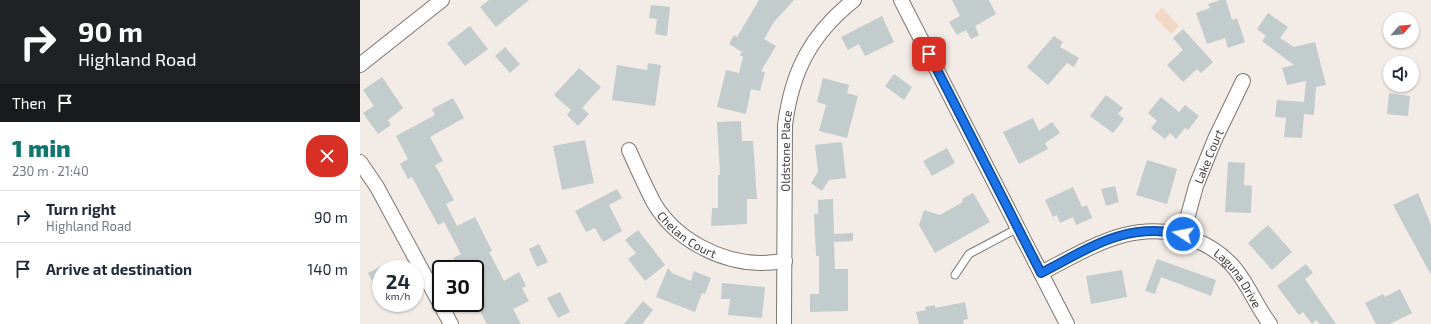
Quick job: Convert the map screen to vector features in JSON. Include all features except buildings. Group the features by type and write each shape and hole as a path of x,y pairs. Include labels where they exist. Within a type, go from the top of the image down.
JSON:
{"street":[{"path":"360,65 442,0"},
{"name":"Oldstone Place","path":"784,324 785,125 788,102 796,75 812,44 834,16 854,0"},
{"path":"901,0 1067,324"},
{"name":"Lake Court","path":"1183,234 1199,179 1215,139 1242,81"},
{"name":"Chelan Court","path":"630,150 655,205 671,224 690,240 711,252 735,260 760,263 785,261"},
{"path":"360,162 377,187 451,324"},
{"name":"Laguna Drive","path":"1041,273 1104,241 1125,234 1152,230 1183,234 1208,246 1230,263 1243,280 1263,315 1270,324"}],"lane":[{"path":"955,275 969,254 1018,228"}],"shaded area":[{"path":"1162,8 1179,26 1171,34 1154,16"}],"route":[{"path":"929,54 1041,273 1104,241 1125,234 1152,230 1183,234"}]}
